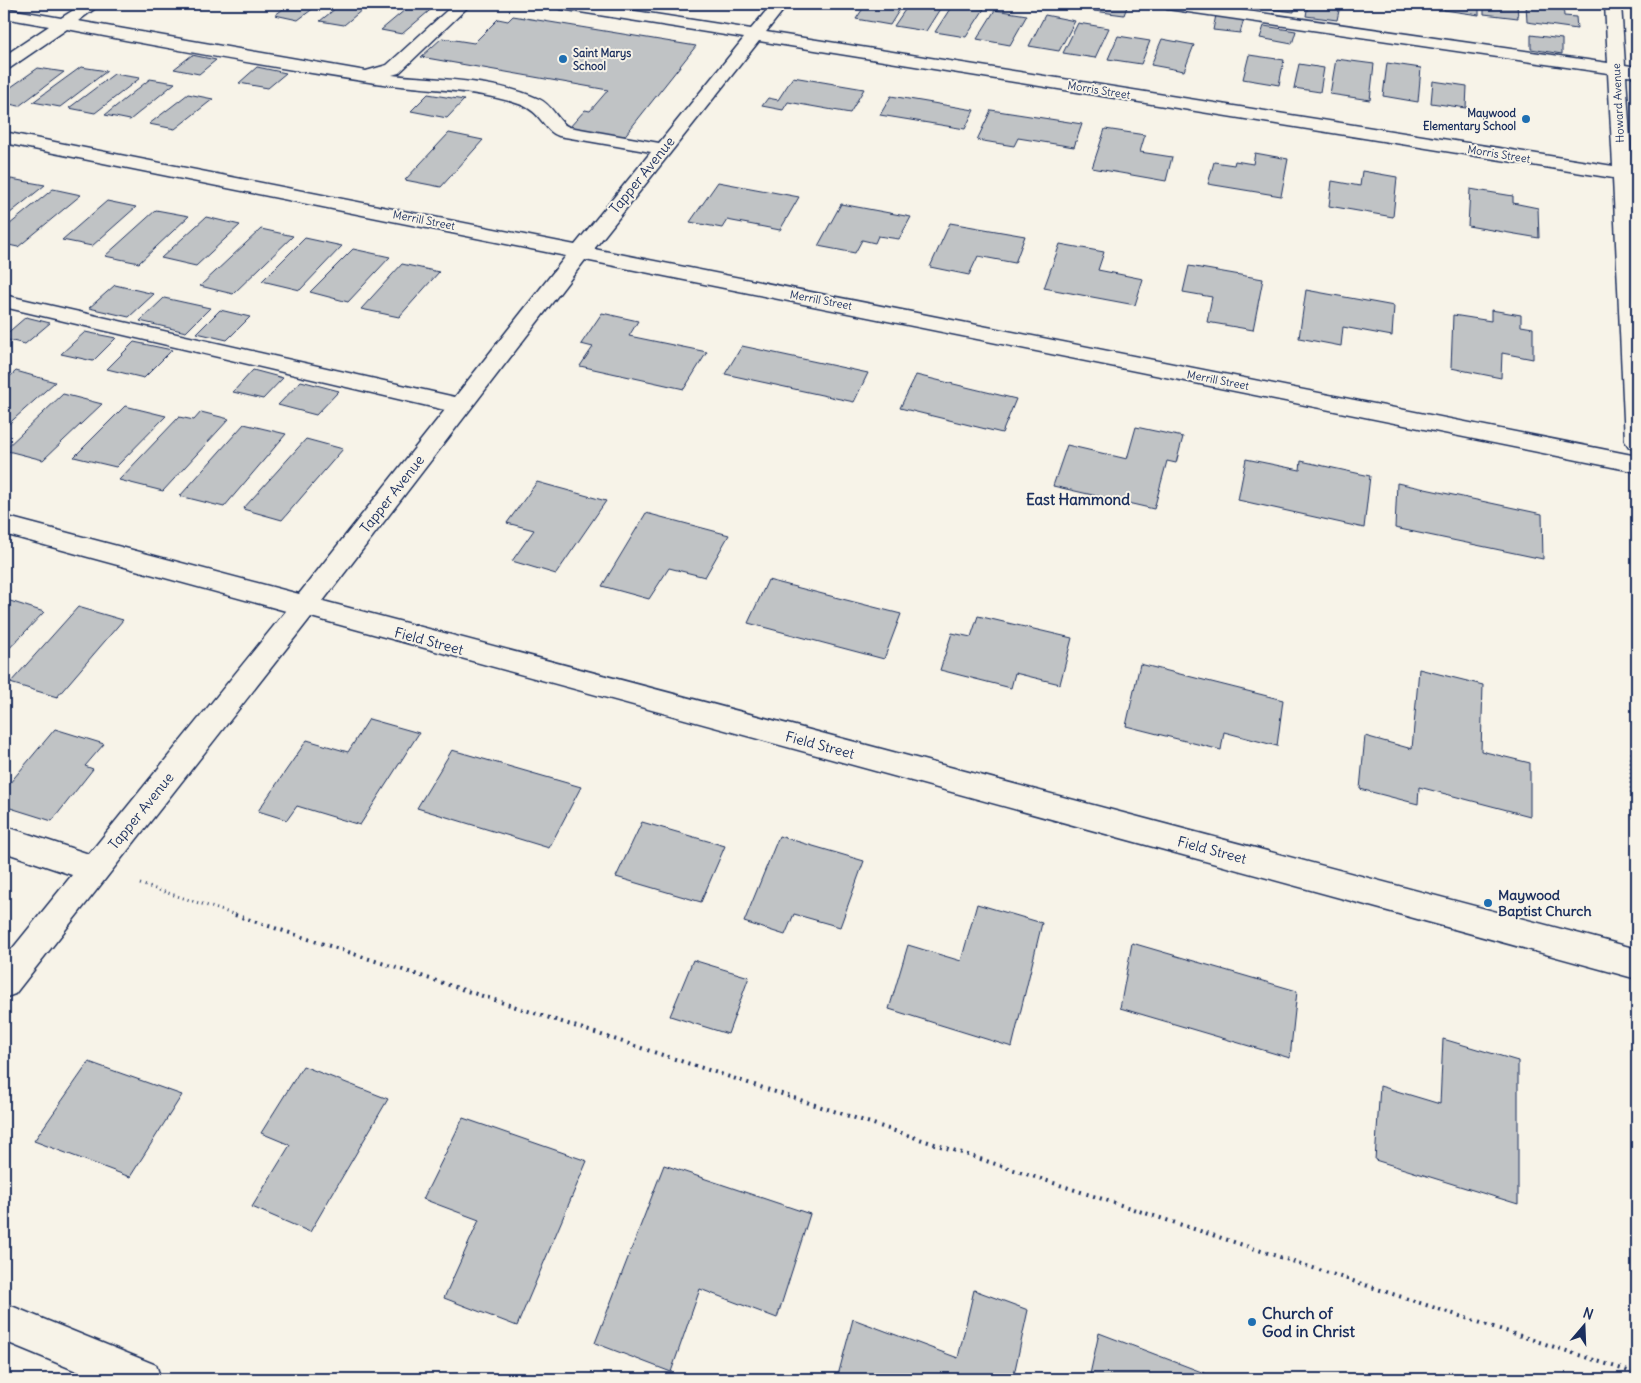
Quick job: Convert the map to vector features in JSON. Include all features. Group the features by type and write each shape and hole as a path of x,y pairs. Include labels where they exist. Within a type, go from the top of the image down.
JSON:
{"street":[{"path":"4,64 93,4"},
{"path":"366,76 380,74 393,68 462,4"},
{"name":"Morris Street","path":"561,4 1629,174"},
{"name":"Tapper Avenue","path":"4,983 304,607 581,251 780,4"},
{"path":"1166,4 1637,72"},
{"name":"Howard Avenue","path":"1613,4 1616,69 1629,174 1637,441"},
{"path":"4,13 366,76 463,86 508,95 541,107 552,118 557,129 565,132 663,149"},
{"name":"Merrill Street","path":"4,137 581,251 1637,464"},
{"path":"4,301 461,406"},
{"name":"Field Street","path":"4,525 1637,964"},
{"path":"4,839 94,869"},
{"path":"4,1322 142,1379"}],"path":[{"path":"1637,723 1628,765 1629,793 1637,830"},
{"path":"140,884 1637,1374"}],"building":[{"path":"290,4 319,4 298,20 275,15"},
{"path":"341,4 369,4 344,25 320,21"},
{"path":"412,4 435,6 402,34 381,30"},
{"path":"866,4 903,4 890,25 856,19"},
{"path":"909,4 943,4 926,31 894,26"},
{"path":"953,4 984,9 966,37 935,32"},
{"path":"1097,4 1128,4 1124,15 1094,11"},
{"path":"1263,4 1295,4 1294,12 1262,8"},
{"path":"1308,4 1340,6 1337,20 1306,16"},
{"path":"1444,4 1479,4 1479,15 1444,10"},
{"path":"1484,4 1517,4 1518,18 1484,14"},
{"path":"1526,4 1563,4 1564,16 1576,17 1577,29 1527,22"},
{"path":"995,10 1027,15 1010,45 977,39"},
{"path":"1045,15 1075,21 1059,51 1029,46"},
{"path":"1216,15 1244,19 1240,33 1213,30"},
{"path":"513,16 696,46 623,138 569,128 585,110 590,111 608,90 421,57 442,38 474,43 498,19 508,21"},
{"path":"1078,23 1109,28 1095,58 1063,53"},
{"path":"1264,26 1296,31 1292,44 1260,38"},
{"path":"1531,35 1562,39 1562,54 1531,49"},
{"path":"1118,36 1150,41 1141,64 1108,59"},
{"path":"1162,39 1194,45 1184,71 1151,65"},
{"path":"192,55 216,60 199,74 174,69"},
{"path":"1249,55 1284,60 1279,85 1243,79"},
{"path":"1336,59 1374,64 1370,100 1330,94"},
{"path":"1387,63 1421,68 1418,102 1383,96"},
{"path":"1299,64 1324,68 1320,92 1294,88"},
{"path":"81,67 107,71 60,107 33,102"},
{"path":"257,67 286,73 268,88 239,83"},
{"path":"38,68 64,72 19,106 4,103 4,92"},
{"path":"114,74 140,78 95,113 69,108"},
{"path":"793,77 864,89 850,113 788,102 783,110 762,106 768,98 778,100"},
{"path":"150,79 175,83 130,120 105,115"},
{"path":"1433,81 1467,86 1466,108 1431,103"},
{"path":"188,94 213,99 175,129 149,124"},
{"path":"428,94 464,100 447,118 411,111"},
{"path":"891,96 974,110 965,129 880,115"},
{"path":"991,110 1082,124 1074,147 1018,138 1014,146 977,140"},
{"path":"1105,129 1145,135 1140,152 1172,157 1166,181 1092,168"},
{"path":"449,133 483,140 441,187 405,180"},
{"path":"1255,153 1288,159 1281,196 1208,184 1214,162 1234,165 1235,161 1253,164"},
{"path":"1362,171 1397,177 1393,217 1329,206 1332,181 1360,186"},
{"path":"11,179 45,185 4,218 4,184"},
{"path":"718,182 799,197 780,230 727,220 722,228 690,222"},
{"path":"53,189 81,195 18,247 4,244 4,229"},
{"path":"1470,189 1513,196 1513,203 1538,208 1539,238 1468,226"},
{"path":"107,201 136,207 92,246 62,240"},
{"path":"841,204 911,217 899,239 878,236 875,243 862,240 855,253 818,246"},
{"path":"156,210 189,216 139,263 105,256"},
{"path":"206,217 240,225 196,266 161,258"},
{"path":"950,223 1025,236 1015,263 978,256 969,275 930,267"},
{"path":"261,229 293,236 233,294 200,286"},
{"path":"305,238 342,246 300,290 262,281"},
{"path":"1060,244 1104,252 1098,270 1143,279 1135,305 1044,288"},
{"path":"353,249 390,257 348,302 310,292"},
{"path":"402,264 439,272 399,317 361,309"},
{"path":"1189,266 1263,279 1253,330 1207,322 1212,297 1183,292"},
{"path":"115,285 154,294 129,317 89,308"},
{"path":"1306,290 1394,306 1392,336 1343,327 1341,346 1299,338"},
{"path":"164,298 210,308 186,332 140,321"},
{"path":"220,310 250,317 227,340 197,333"},
{"path":"1491,310 1521,315 1521,326 1533,328 1533,359 1502,353 1501,378 1451,368 1453,315 1491,321"},
{"path":"602,313 638,321 629,336 707,352 684,389 580,366 593,347 581,344"},
{"path":"26,317 50,323 25,344 4,339 4,336"},
{"path":"85,332 116,338 93,361 61,354"},
{"path":"134,342 172,350 144,378 107,369"},
{"path":"742,346 868,373 854,402 725,374"},
{"path":"253,370 283,378 263,399 233,392"},
{"path":"16,371 55,382 4,428 4,382"},
{"path":"916,375 1016,399 1002,433 900,408"},
{"path":"301,381 339,391 316,415 278,405"},
{"path":"63,394 102,404 43,460 4,450"},
{"path":"125,406 166,416 116,467 74,457"},
{"path":"201,412 229,419 163,491 119,480 179,417 194,420"},
{"path":"244,424 286,434 224,507 180,496"},
{"path":"1136,427 1183,437 1176,463 1167,461 1154,509 1053,486 1067,445 1127,459"},
{"path":"306,439 343,449 282,520 243,509"},
{"path":"1246,459 1300,470 1301,461 1370,476 1364,528 1238,500"},
{"path":"537,482 606,501 556,574 512,561 534,530 507,523"},
{"path":"1397,483 1542,514 1543,559 1395,528"},
{"path":"646,513 729,535 705,577 669,568 649,599 602,586"},
{"path":"768,580 901,614 884,659 748,623"},
{"path":"4,599 44,612 4,654"},
{"path":"78,607 123,620 57,697 10,683"},
{"path":"978,616 1072,638 1060,684 1015,673 1011,688 940,670 952,633 971,637"},
{"path":"1140,664 1283,700 1277,746 1224,732 1221,750 1126,726"},
{"path":"1419,669 1483,685 1481,751 1530,763 1530,816 1419,787 1418,804 1360,789 1365,736 1412,749"},
{"path":"369,719 419,733 360,825 297,806 287,820 258,811 307,740 348,752"},
{"path":"55,729 104,744 85,766 93,769 52,821 4,806 4,790"},
{"path":"452,750 581,787 549,848 417,808"},
{"path":"642,822 725,846 701,902 616,877"},
{"path":"779,836 864,861 840,927 794,914 785,935 744,922"},
{"path":"977,904 1042,923 1012,1047 889,1009 908,945 961,961"},
{"path":"1132,943 1297,991 1290,1058 1120,1008"},
{"path":"693,960 749,977 728,1034 670,1016"},
{"path":"1443,1039 1518,1061 1518,1204 1375,1160 1380,1086 1440,1104"},
{"path":"89,1062 182,1095 130,1177 34,1141"},
{"path":"303,1066 388,1099 310,1232 252,1207 290,1145 261,1133"},
{"path":"463,1118 587,1161 517,1326 444,1298 479,1220 423,1199"},
{"path":"664,1165 810,1214 777,1318 700,1289 671,1372 595,1343"},
{"path":"974,1290 1028,1310 1013,1379 837,1379 853,1319 958,1358"},
{"path":"1099,1333 1220,1379 1089,1379"}],"place":[{"name":"Saint Marys School","path":"563,59"},
{"name":"Maywood Elementary School","path":"1526,119"},
{"name":"Maywood Baptist Church","path":"1488,903"},
{"name":"Church of God in Christ","path":"1252,1322"}],"district":[{"name":"East Hammond","path":"1078,500"}]}
